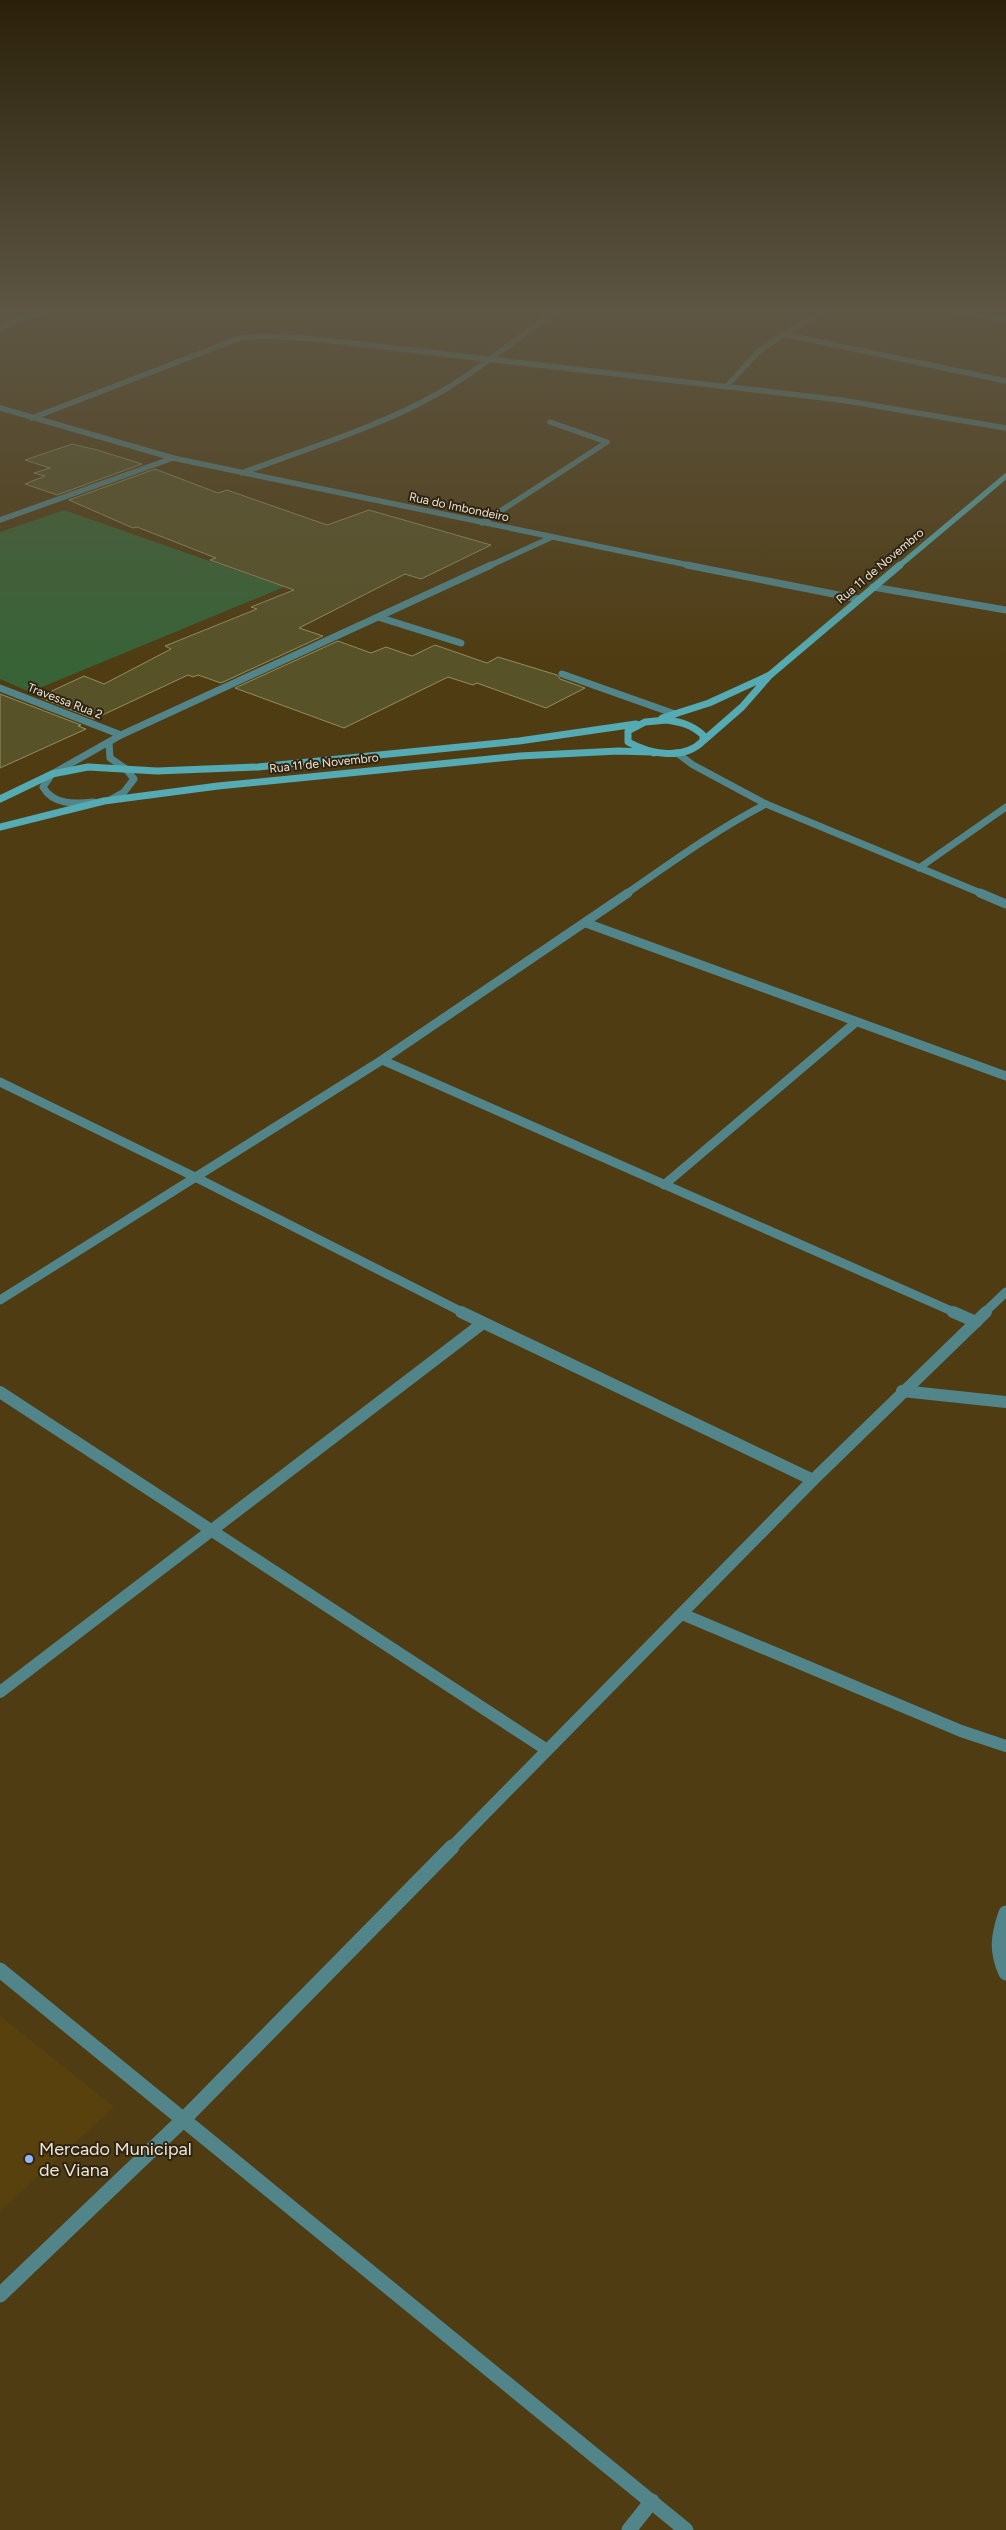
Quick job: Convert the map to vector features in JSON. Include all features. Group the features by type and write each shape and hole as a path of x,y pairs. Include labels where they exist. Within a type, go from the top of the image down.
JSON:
{"main road":[{"name":"Rua 11 de Novembro","path":"0,827 104,801 218,786 501,758 598,751 677,753 698,746 742,707 770,675 1006,476"},
{"name":"Rua 11 de Novembro","path":"654,752 643,750 628,742 626,736 628,731 642,723 709,703 770,675"},
{"name":"Rua 11 de Novembro","path":"0,799 52,774 88,767 189,771 296,764 528,740 666,720 691,725 703,735 703,741"}],"street":[{"name":"Rua do Imbondeiro","path":"64,427 173,458 242,473 550,538 859,599"},
{"path":"242,473 359,427"},
{"path":"482,523 607,442 564,427"},
{"path":"1,520 173,458"},
{"path":"109,742 110,758 126,769 134,779 130,787 119,796 104,801 72,802 50,796 43,787 52,774 121,735 550,538"},
{"path":"873,587 1006,610"},
{"path":"378,617 461,644"},
{"path":"562,674 675,714"},
{"name":"Travessa Rua 2","path":"0,688 121,735"},
{"path":"677,753 693,765 766,804 1006,904"},
{"path":"0,1300 382,1060 586,923 687,851 737,819 766,804"},
{"path":"919,868 1006,807"},
{"path":"586,923 1006,1076"},
{"path":"664,1185 856,1022"},
{"path":"382,1060 976,1322"},
{"path":"0,1082 195,1177 483,1323 812,1480"},
{"path":"0,2295 184,2119 812,1480 1006,1292"},
{"path":"0,1692 483,1323"},
{"path":"902,1391 1006,1402"},
{"path":"0,1392 547,1750"},
{"path":"682,1614 961,1731 1006,1746"},
{"path":"1006,1913 996,1940 997,1955 1006,1974"},
{"path":"0,1970 686,2530"},
{"path":"629,2530 652,2501"}],"shaded area":[{"name":"Mercado Municipal de Viana","path":"0,2016 114,2107 0,2211"}],"green space":[{"path":"64,510 284,587 30,692 0,679 0,532"}],"building":[{"path":"72,444 142,464 57,495 25,484 45,476 34,473 50,468 25,460"},
{"path":"155,469 218,493 227,490 327,525 369,510 491,545 421,579 405,574 299,628 323,636 221,683 198,675 193,677 188,675 94,719 39,697 84,676 104,684 171,649 165,646 257,609 251,607 294,590 210,560 216,558 137,527 133,528 69,500"},
{"path":"338,641 371,653 386,647 412,656 435,645 487,663 498,657 557,675 560,679 585,688 546,708 477,683 473,685 448,677 344,728 235,688"},
{"path":"0,694 81,725 78,726 86,729 0,768"}],"place":[{"name":"Mercado Municipal de Viana","path":"29,2159"}]}
